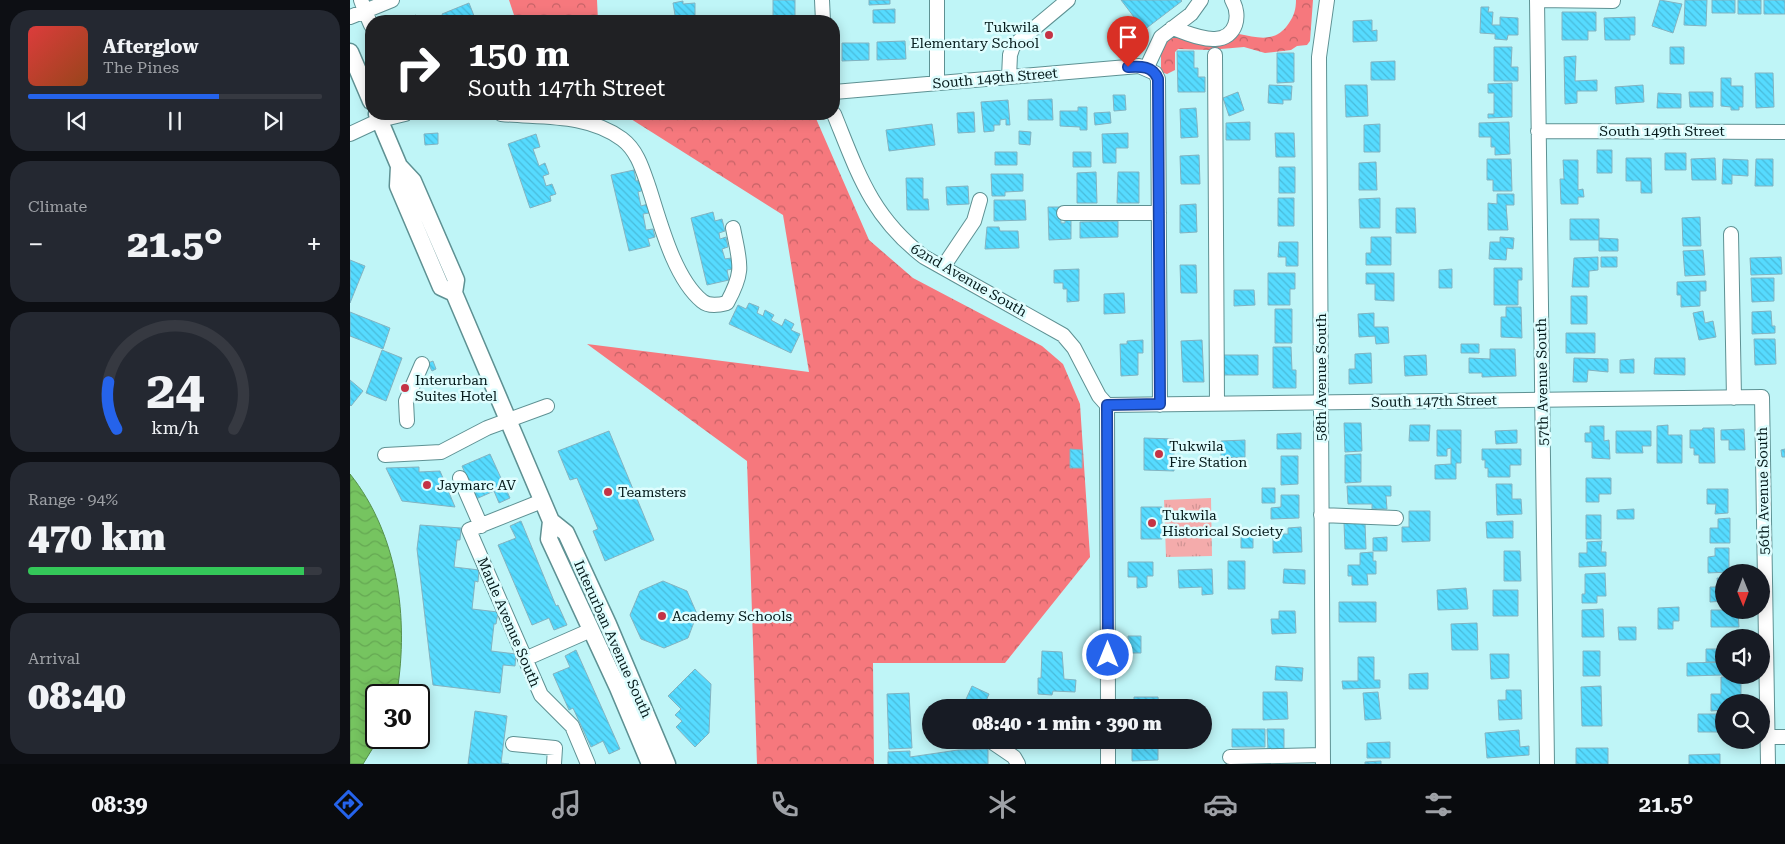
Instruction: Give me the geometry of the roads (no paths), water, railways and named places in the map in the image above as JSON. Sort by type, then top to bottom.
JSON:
[{"type":"main road","points":[[350,52],[365,83]]},
{"type":"main road","name":"Interurban Avenue South","points":[[379,120],[399,166],[398,186],[416,232],[441,287],[454,293],[551,521],[566,533],[608,624],[667,764]]},
{"type":"main road","name":"Interurban Avenue South","points":[[551,521],[549,540],[650,764]]},
{"type":"street","points":[[350,17],[363,5],[392,0]]},
{"type":"street","points":[[822,0],[823,15]]},
{"type":"street","points":[[937,0],[937,83]]},
{"type":"street","points":[[1009,77],[1010,55],[1014,46],[1068,0]]},
{"type":"street","points":[[1160,404],[1158,79],[1151,70],[1158,42],[1172,28],[1191,14],[1201,0]]},
{"type":"street","points":[[1172,28],[1215,39],[1223,37],[1229,33],[1237,21],[1236,7],[1232,0]]},
{"type":"street","name":"58th Avenue South","points":[[1230,757],[1323,760],[1319,56],[1328,0]]},
{"type":"street","points":[[1538,0],[1613,1]]},
{"type":"street","name":"57th Avenue South","points":[[1538,0],[1538,131],[1547,764]]},
{"type":"street","points":[[1215,55],[1218,404]]},
{"type":"street","name":"South 149th Street","points":[[840,91],[1139,66],[1151,70]]},
{"type":"street","points":[[350,134],[373,120]]},
{"type":"street","points":[[574,120],[592,124],[623,140],[640,160],[666,239],[685,280],[703,302],[716,306],[728,303],[736,286],[740,274],[733,228]]},
{"type":"street","name":"62nd Avenue South","points":[[836,120],[866,193],[878,212],[904,242],[942,267],[1063,335],[1074,348],[1099,396],[1107,405]]},
{"type":"street","name":"South 149th Street","points":[[1538,131],[1785,132]]},
{"type":"street","points":[[942,267],[974,221],[980,200]]},
{"type":"street","points":[[1064,213],[1159,213]]},
{"type":"street","points":[[1731,234],[1734,398]]},
{"type":"street","points":[[407,421],[406,402],[422,364]]},
{"type":"street","name":"South 147th Street","points":[[1107,405],[1321,404],[1542,398],[1762,397]]},
{"type":"street","name":"56th Avenue South","points":[[1762,397],[1766,694]]},
{"type":"street","points":[[1107,405],[1108,699]]},
{"type":"street","points":[[385,455],[441,452],[507,420],[547,406]]},
{"type":"street","points":[[460,478],[481,526],[542,501]]},
{"type":"street","points":[[1322,515],[1396,518]]},
{"type":"street","name":"Maule Avenue South","points":[[481,526],[470,530],[540,695],[572,726],[588,764]]},
{"type":"street","points":[[524,659],[591,630]]},
{"type":"street","points":[[1770,737],[1785,737]]},
{"type":"street","points":[[513,744],[555,748],[554,764]]},
{"type":"street","points":[[1002,749],[1014,757],[1018,764]]},
{"type":"street","points":[[1108,749],[1108,764]]},
{"type":"street","name":"56th Avenue South","points":[[1767,749],[1768,764]]},
{"type":"water","points":[[350,474],[366,498],[379,523],[389,550],[400,606],[401,635],[398,684],[365,684],[365,749],[372,749],[363,764],[350,764]]},
{"type":"place","name":"Tukwila Elementary School","points":[[1049,35]]},
{"type":"place","name":"Interurban Suites Hotel","points":[[405,388]]},
{"type":"place","name":"Tukwila Fire Station","points":[[1159,454]]},
{"type":"place","name":"Jaymarc AV","points":[[427,485]]},
{"type":"place","name":"Teamsters","points":[[608,492]]},
{"type":"place","name":"Tukwila Historical Society","points":[[1152,523]]},
{"type":"place","name":"Academy Schools","points":[[662,616]]}]
